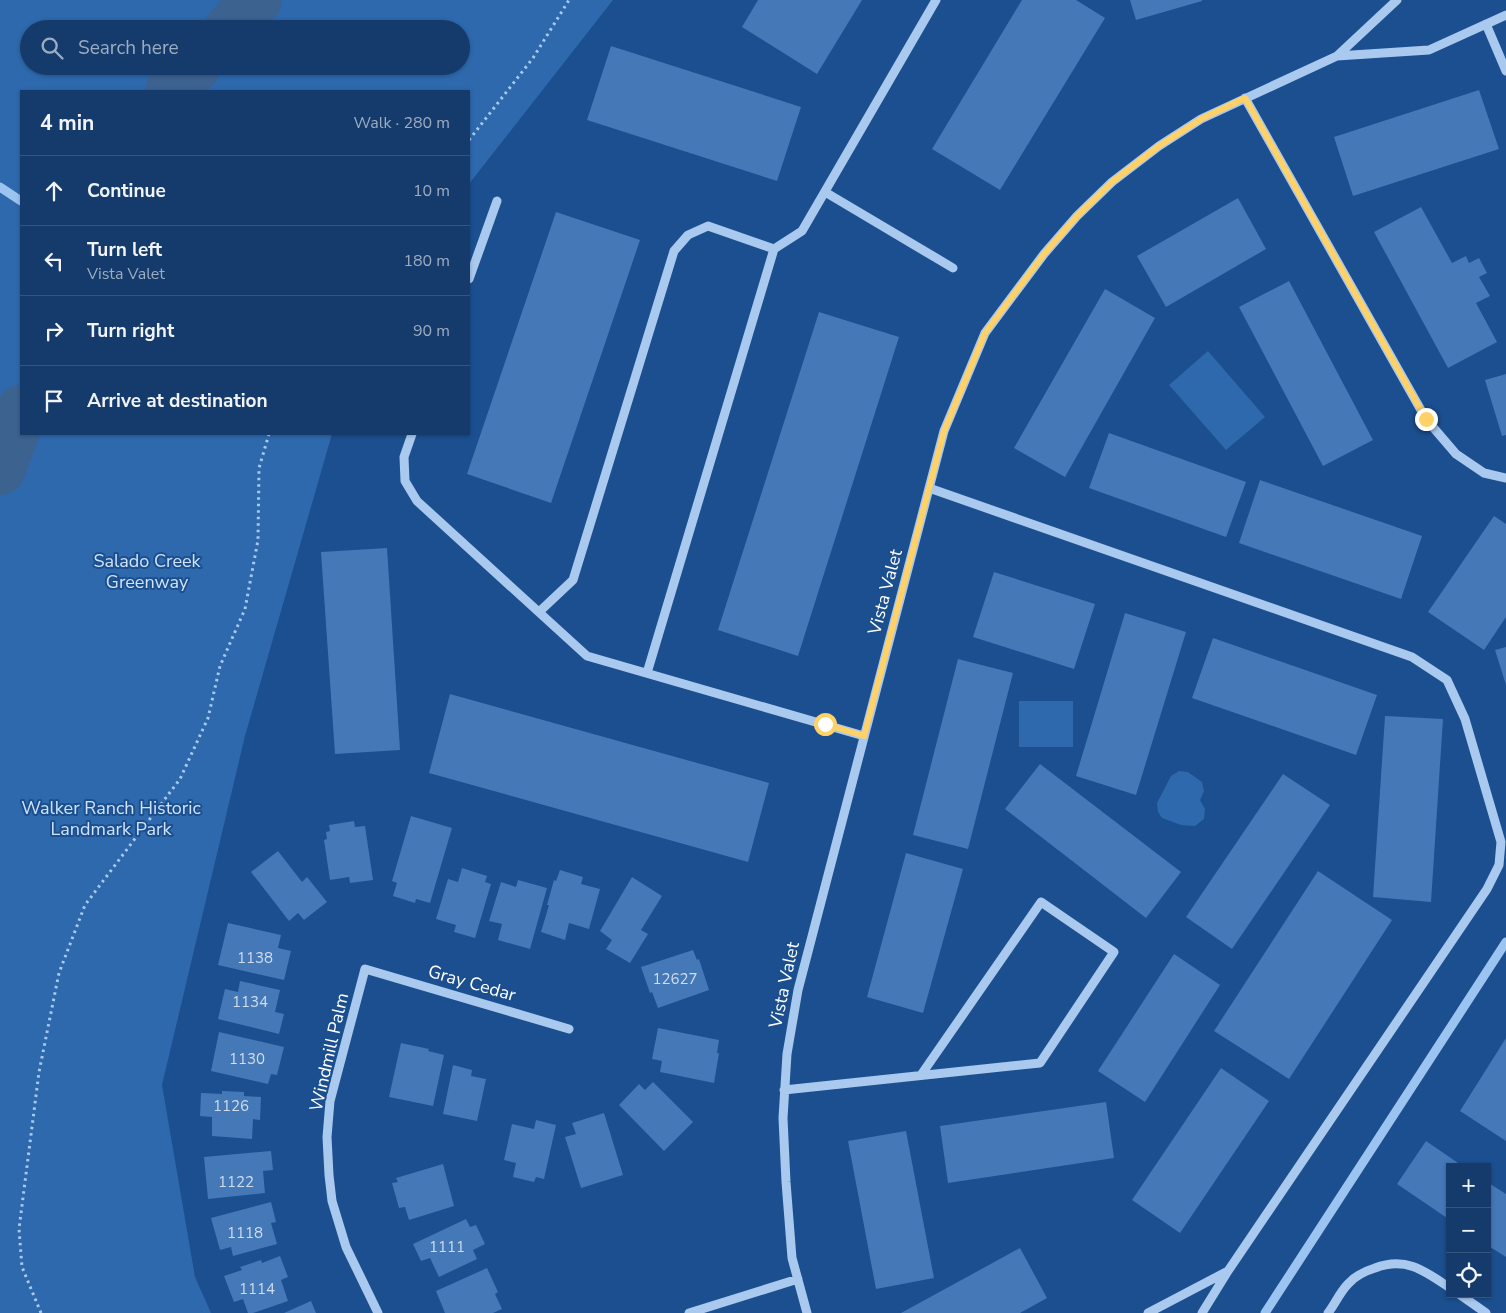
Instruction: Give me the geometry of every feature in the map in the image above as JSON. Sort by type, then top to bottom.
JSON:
[{"type":"street","points":[[647,674],[774,249],[802,231],[936,0]]},
{"type":"street","name":"Vista Valet","points":[[807,1313],[792,1258],[783,1118],[787,1054],[798,990],[944,431],[985,333],[1044,254],[1077,216],[1112,182],[1159,146],[1201,119],[1336,56],[1397,0]]},
{"type":"street","name":"Vista Valet","points":[[1336,56],[1429,50],[1506,16]]},
{"type":"street","points":[[1486,24],[1506,71]]},
{"type":"street","points":[[1245,98],[1426,419],[1456,454],[1484,473],[1506,478]]},
{"type":"street","points":[[825,192],[953,268]]},
{"type":"street","points":[[470,276],[497,201]]},
{"type":"street","points":[[539,612],[573,580],[674,251],[688,235],[708,226],[774,249]]},
{"type":"street","points":[[412,435],[404,457],[405,481],[417,501],[587,656],[864,736]]},
{"type":"street","points":[[929,488],[1412,657],[1447,680],[1465,719],[1501,842],[1499,865],[1488,889],[1228,1271],[1202,1313]]},
{"type":"street","points":[[784,1090],[1040,1063],[1114,952],[1041,902],[922,1075]]},
{"type":"street","name":"Gray Cedar","points":[[366,969],[569,1029]]},
{"type":"street","name":"Windmill Palm","points":[[366,969],[330,1101],[328,1165],[332,1201],[346,1247],[378,1313]]},
{"type":"street","points":[[1328,1313],[1348,1283],[1365,1271],[1387,1263],[1409,1264],[1446,1285]]},
{"type":"street","points":[[1148,1313],[1228,1271]]},
{"type":"street","points":[[689,1313],[798,1279]]},
{"type":"street","points":[[1465,1298],[1486,1313]]},
{"type":"path","points":[[470,139],[533,58],[569,0]]},
{"type":"path","points":[[41,1313],[22,1267],[19,1229],[39,1072],[59,973],[85,905],[180,779],[208,718],[220,666],[245,609],[258,540],[259,468],[269,435]]},
{"type":"green space","points":[[0,0],[613,0],[470,183],[470,90],[20,90],[20,435],[332,435],[245,736],[162,1085],[195,1277],[211,1313],[0,1313]]},
{"type":"green space","points":[[1208,351],[1265,417],[1226,450],[1169,385]]},
{"type":"green space","points":[[1019,701],[1073,701],[1073,747],[1019,747]]},
{"type":"green space","points":[[1179,771],[1188,772],[1202,782],[1204,791],[1200,800],[1205,809],[1204,819],[1195,826],[1181,825],[1162,818],[1158,812],[1157,803],[1171,776]]},
{"type":"building","points":[[758,0],[862,0],[817,74],[742,27]]},
{"type":"building","points":[[1022,0],[1076,0],[1105,18],[1000,190],[932,149]]},
{"type":"building","points":[[1130,0],[1202,0],[1202,1],[1136,20]]},
{"type":"building","points":[[611,46],[801,107],[777,181],[587,120]]},
{"type":"building","points":[[1479,90],[1499,149],[1353,196],[1334,137]]},
{"type":"building","points":[[1238,198],[1266,249],[1166,307],[1137,256]]},
{"type":"building","points":[[1421,207],[1452,263],[1466,256],[1469,263],[1479,258],[1487,273],[1479,277],[1490,296],[1476,303],[1497,342],[1448,368],[1374,232]]},
{"type":"building","points":[[556,212],[640,240],[551,503],[467,474]]},
{"type":"building","points":[[1289,281],[1373,440],[1323,466],[1239,307]]},
{"type":"building","points":[[1105,289],[1155,318],[1065,477],[1014,448]]},
{"type":"building","points":[[819,312],[899,337],[798,656],[718,630]]},
{"type":"building","points":[[1506,374],[1506,435],[1502,436],[1485,380]]},
{"type":"building","points":[[1109,433],[1246,482],[1226,537],[1089,488]]},
{"type":"building","points":[[1260,480],[1422,536],[1401,599],[1239,543]]},
{"type":"building","points":[[1494,516],[1506,524],[1506,617],[1484,650],[1428,612]]},
{"type":"building","points":[[387,548],[400,750],[335,754],[321,552]]},
{"type":"building","points":[[994,572],[1095,604],[1074,669],[973,637]]},
{"type":"building","points":[[1125,613],[1186,632],[1136,795],[1076,776]]},
{"type":"building","points":[[1213,638],[1377,695],[1356,755],[1192,698]]},
{"type":"building","points":[[1506,647],[1506,685],[1495,650]]},
{"type":"building","points":[[958,659],[1013,673],[968,849],[913,835]]},
{"type":"building","points":[[450,694],[769,783],[748,862],[429,773]]},
{"type":"building","points":[[1385,716],[1443,719],[1431,902],[1373,897]]},
{"type":"building","points":[[1040,764],[1181,872],[1146,918],[1005,809]]},
{"type":"building","points":[[1283,774],[1330,805],[1232,949],[1186,917]]},
{"type":"building","points":[[411,816],[452,828],[430,903],[416,899],[415,903],[393,896],[397,883],[392,881]]},
{"type":"building","points":[[354,821],[355,827],[365,826],[373,880],[350,883],[349,877],[330,880],[324,840],[327,839],[326,832],[330,831],[329,825]]},
{"type":"building","points":[[278,851],[302,882],[307,877],[327,902],[304,920],[298,913],[289,921],[251,872]]},
{"type":"building","points":[[906,853],[963,869],[923,1013],[867,997]]},
{"type":"building","points":[[462,868],[487,876],[485,882],[491,884],[475,938],[454,932],[456,925],[436,919],[448,879],[458,882]]},
{"type":"building","points":[[560,870],[583,877],[581,884],[600,889],[589,929],[569,923],[565,940],[541,932],[554,880],[556,881]]},
{"type":"building","points":[[1318,871],[1392,920],[1289,1079],[1214,1031]]},
{"type":"building","points":[[632,877],[662,896],[641,930],[648,934],[630,963],[606,949],[612,940],[600,931]]},
{"type":"building","points":[[518,880],[547,888],[530,949],[498,940],[502,924],[489,921],[501,882],[516,887]]},
{"type":"building","points":[[228,923],[281,935],[278,948],[291,951],[284,980],[218,965]]},
{"type":"building","points":[[693,950],[697,960],[699,959],[709,990],[658,1008],[652,992],[650,993],[641,967]]},
{"type":"building","points":[[1174,954],[1220,985],[1145,1102],[1098,1071]]},
{"type":"building","points":[[240,981],[280,990],[275,1012],[284,1014],[279,1034],[218,1019],[225,989],[238,992]]},
{"type":"building","points":[[658,1028],[719,1040],[717,1053],[719,1053],[714,1083],[660,1072],[662,1061],[652,1059]]},
{"type":"building","points":[[219,1032],[284,1047],[277,1075],[271,1074],[268,1084],[211,1071]]},
{"type":"building","points":[[1506,1038],[1506,1141],[1460,1111]]},
{"type":"building","points":[[401,1043],[429,1049],[428,1051],[444,1055],[433,1106],[389,1097]]},
{"type":"building","points":[[453,1065],[472,1070],[471,1076],[486,1079],[477,1121],[443,1114]]},
{"type":"building","points":[[1221,1068],[1269,1101],[1180,1233],[1132,1200]]},
{"type":"building","points":[[653,1082],[693,1122],[664,1151],[619,1105],[639,1084],[645,1090]]},
{"type":"building","points":[[222,1091],[244,1092],[244,1096],[261,1097],[260,1120],[253,1119],[252,1139],[212,1136],[212,1117],[200,1116],[201,1093],[222,1094]]},
{"type":"building","points":[[1106,1102],[1114,1158],[948,1183],[940,1126]]},
{"type":"building","points":[[604,1113],[623,1175],[581,1188],[565,1137],[576,1134],[572,1123]]},
{"type":"building","points":[[536,1120],[556,1125],[544,1179],[536,1177],[534,1182],[513,1177],[516,1163],[504,1160],[512,1124],[534,1129]]},
{"type":"building","points":[[906,1131],[934,1278],[876,1289],[848,1141]]},
{"type":"building","points":[[1426,1141],[1458,1163],[1446,1163],[1446,1217],[1397,1184]]},
{"type":"building","points":[[271,1151],[273,1170],[263,1171],[265,1193],[208,1199],[204,1157]]},
{"type":"building","points":[[443,1164],[454,1206],[409,1220],[405,1207],[399,1208],[392,1183],[398,1182],[396,1178]]},
{"type":"building","points":[[1491,1185],[1506,1194],[1506,1257],[1491,1248]]},
{"type":"building","points":[[271,1202],[276,1222],[271,1223],[277,1244],[233,1256],[231,1247],[220,1250],[211,1218]]},
{"type":"building","points":[[466,1219],[470,1227],[476,1225],[485,1244],[473,1250],[477,1259],[439,1277],[430,1258],[421,1261],[413,1244]]},
{"type":"building","points":[[1020,1248],[1047,1298],[1020,1313],[901,1313]]},
{"type":"building","points":[[280,1256],[288,1277],[281,1280],[288,1301],[248,1313],[243,1299],[234,1302],[224,1276],[242,1270],[240,1267],[261,1260],[262,1263]]},
{"type":"building","points":[[487,1268],[498,1292],[495,1294],[502,1309],[493,1313],[445,1313],[436,1291]]},
{"type":"building","points":[[311,1301],[316,1313],[284,1313]]},
{"type":"waterway","points":[[238,20],[256,0]]},
{"type":"waterway","points":[[172,90],[186,75]]},
{"type":"waterway","points":[[0,187],[20,200]]},
{"type":"waterway","points":[[0,469],[20,414]]},
{"type":"waterway","points":[[1265,1313],[1506,942]]},
{"type":"route","points":[[825,724],[864,736],[944,431],[985,333],[1044,254],[1077,216],[1112,182],[1159,146],[1201,119],[1245,98],[1426,419]]},
{"type":"park label","name":"Salado Creek Greenway","points":[[147,571]]},
{"type":"park label","name":"Walker Ranch Historic Landmark Park","points":[[111,818]]}]
